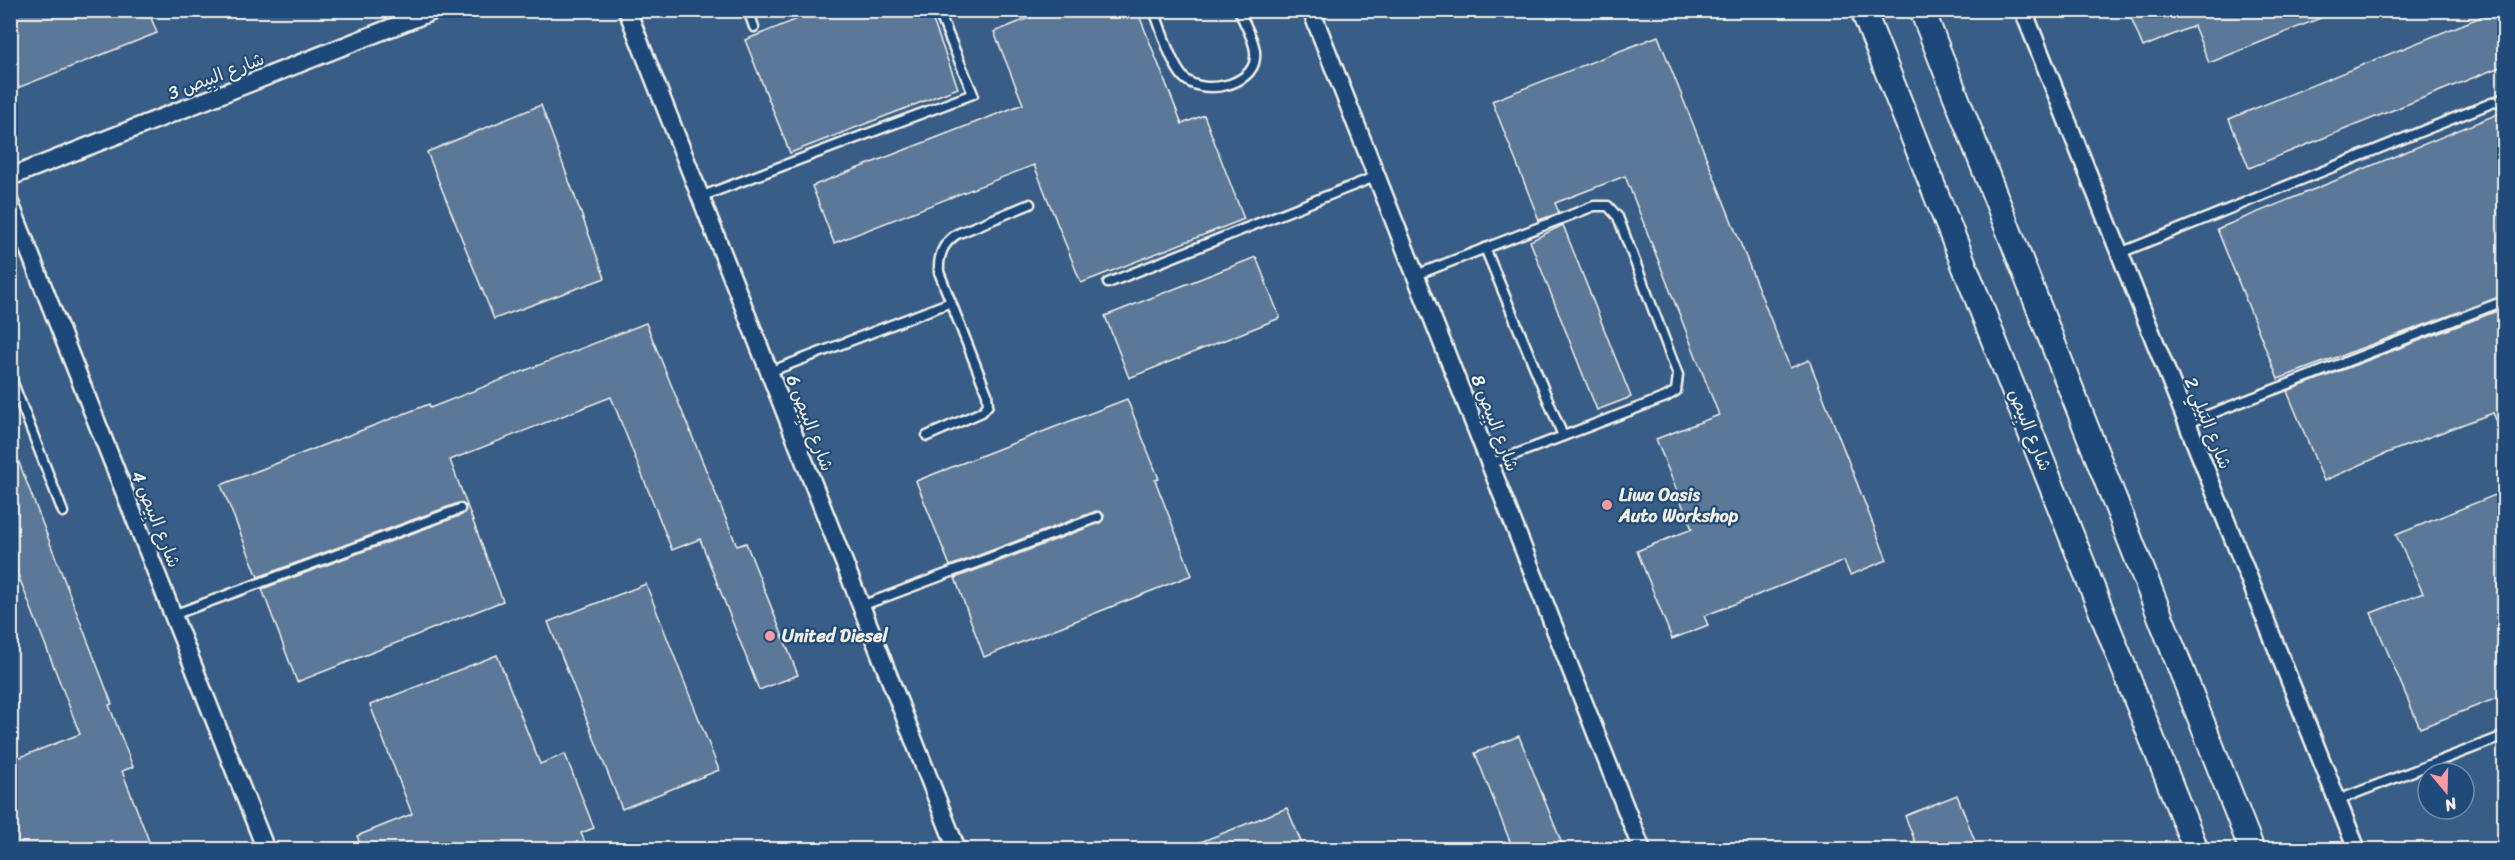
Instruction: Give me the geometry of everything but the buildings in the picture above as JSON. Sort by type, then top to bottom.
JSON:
[{"type":"street","name":"شارع البِيص 3","points":[[10,177],[436,10]]},
{"type":"street","name":"شارع البِيص 6","points":[[627,10],[957,849]]},
{"type":"street","name":"شارع البِيص 8","points":[[1311,10],[1642,849]]},
{"type":"street","name":"شارع البِيص","points":[[1863,10],[2196,849]]},
{"type":"street","points":[[1922,10],[2252,849]]},
{"type":"street","name":"شارع البَيلِي 2","points":[[2023,10],[2357,849]]},
{"type":"street","name":"شارع البِيص 4","points":[[10,203],[266,849]]},
{"type":"lane","points":[[748,10],[754,27]]},
{"type":"lane","points":[[700,197],[973,94],[938,10]]},
{"type":"lane","points":[[1154,10],[1181,75],[1193,85],[1207,88],[1243,78],[1254,65],[1255,53],[1239,10]]},
{"type":"lane","points":[[2120,253],[2505,98]]},
{"type":"lane","points":[[1108,283],[1377,176]]},
{"type":"lane","points":[[927,436],[982,412],[988,405],[987,394],[939,272],[938,263],[949,239],[1030,204]]},
{"type":"lane","points":[[1416,275],[1594,206],[1608,206],[1617,217],[1678,375],[1678,386],[1672,395],[1490,464]]},
{"type":"lane","points":[[1485,248],[1563,436]]},
{"type":"lane","points":[[2187,423],[2505,301]]},
{"type":"lane","points":[[769,372],[951,302]]},
{"type":"lane","points":[[10,375],[63,512]]},
{"type":"lane","points":[[173,615],[460,509]]},
{"type":"lane","points":[[861,606],[1098,517]]},
{"type":"lane","points":[[2338,800],[2505,736]]},
{"type":"shaded area","points":[[10,11],[2504,11],[2504,849],[11,849]]},
{"type":"place","name":"Liwa Oasis Auto Workshop","points":[[1607,505]]},
{"type":"place","name":"United Diesel","points":[[770,636]]}]
